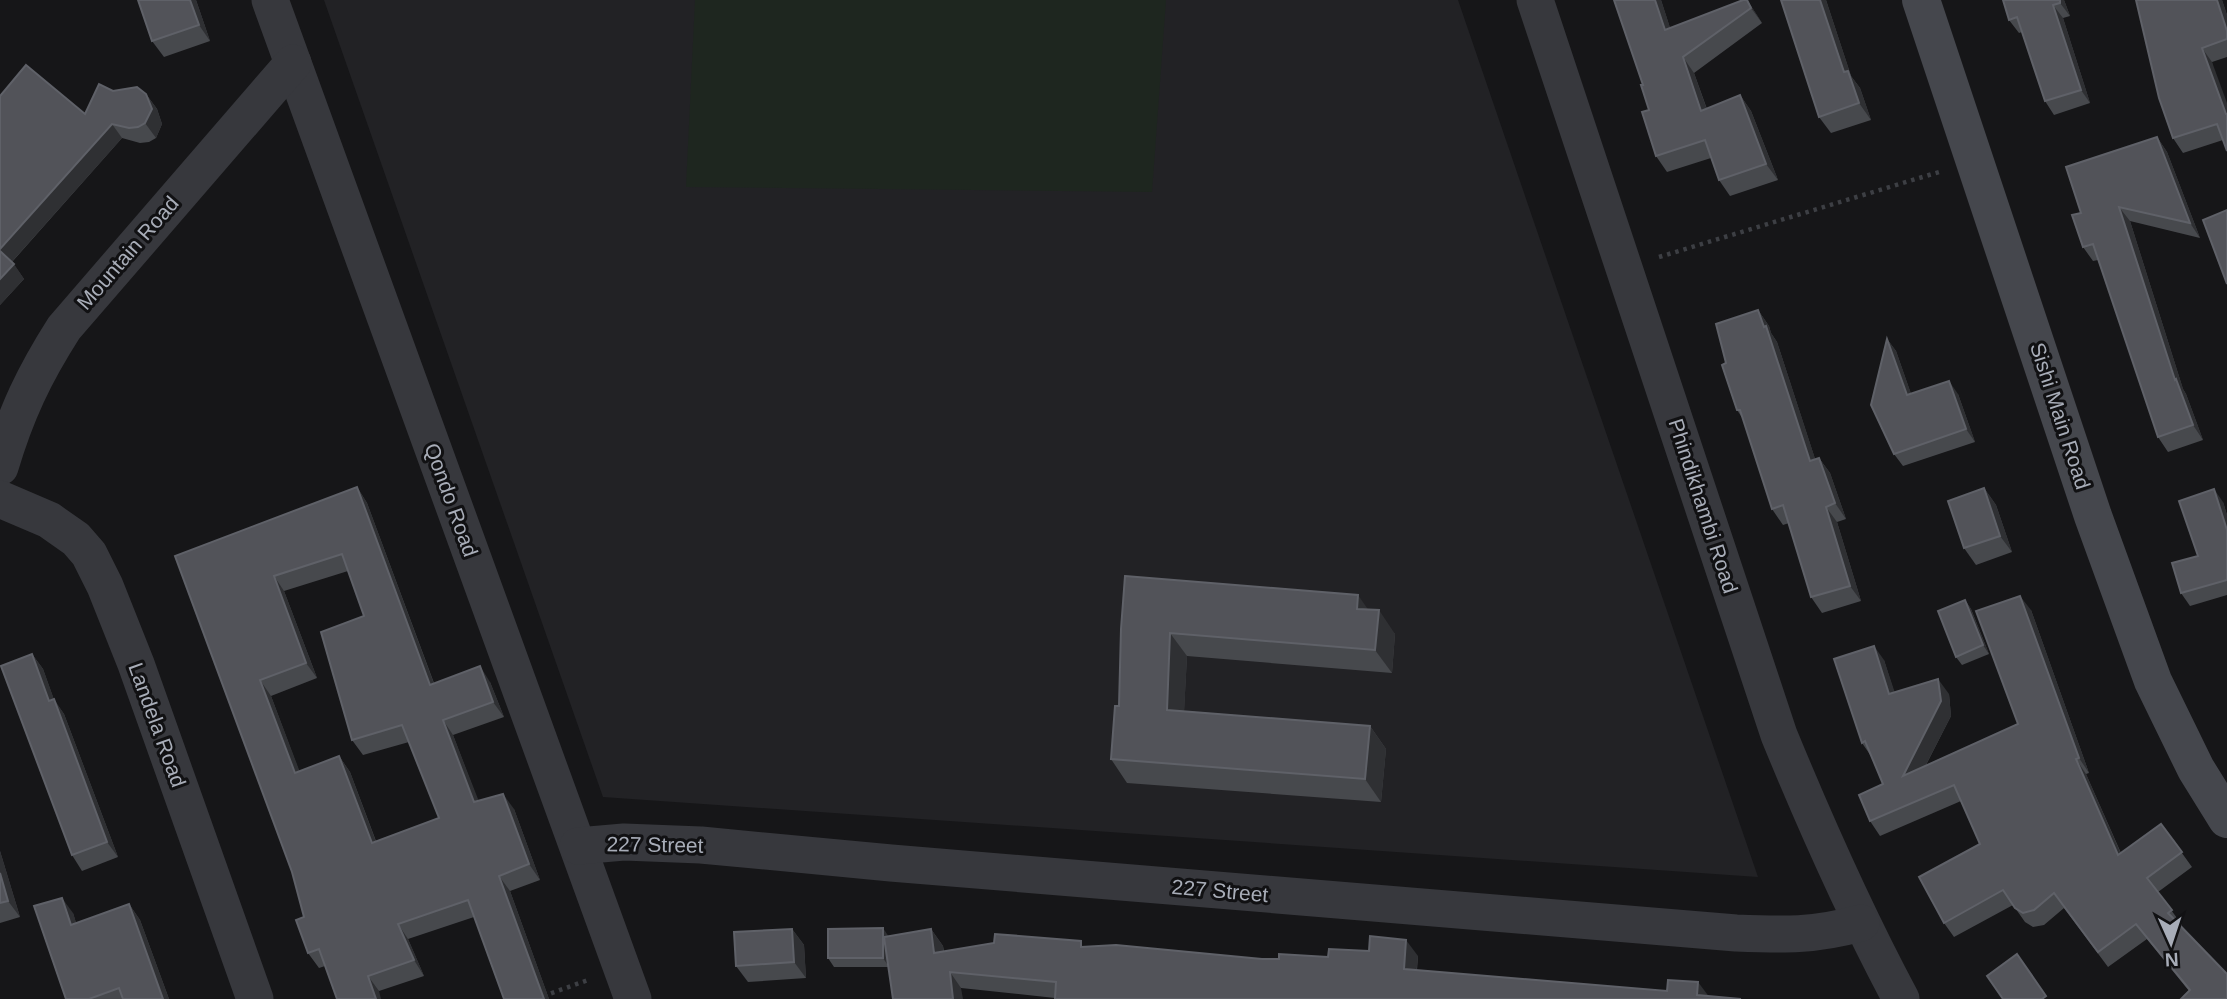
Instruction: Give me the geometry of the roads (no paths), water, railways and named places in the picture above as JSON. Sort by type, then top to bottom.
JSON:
[{"type":"street","name":"Qondo Road","points":[[270,0],[633,999]]},
{"type":"street","name":"Phindikhambi Road","points":[[1535,0],[1779,735],[1821,837],[1900,999]]},
{"type":"street","name":"Sishi Main Road","points":[[1921,0],[2093,516],[2152,681],[2196,769],[2227,819]]},
{"type":"street","name":"Mountain Road","points":[[0,467],[12,425],[36,371],[64,328],[293,63]]},
{"type":"street","name":"Landela Road","points":[[0,499],[49,520],[76,539],[89,554],[106,586],[255,999]]},
{"type":"street","name":"227 Street","points":[[578,846],[624,842],[701,845],[946,868],[1748,934],[1794,936],[1832,931],[1861,923]]}]
